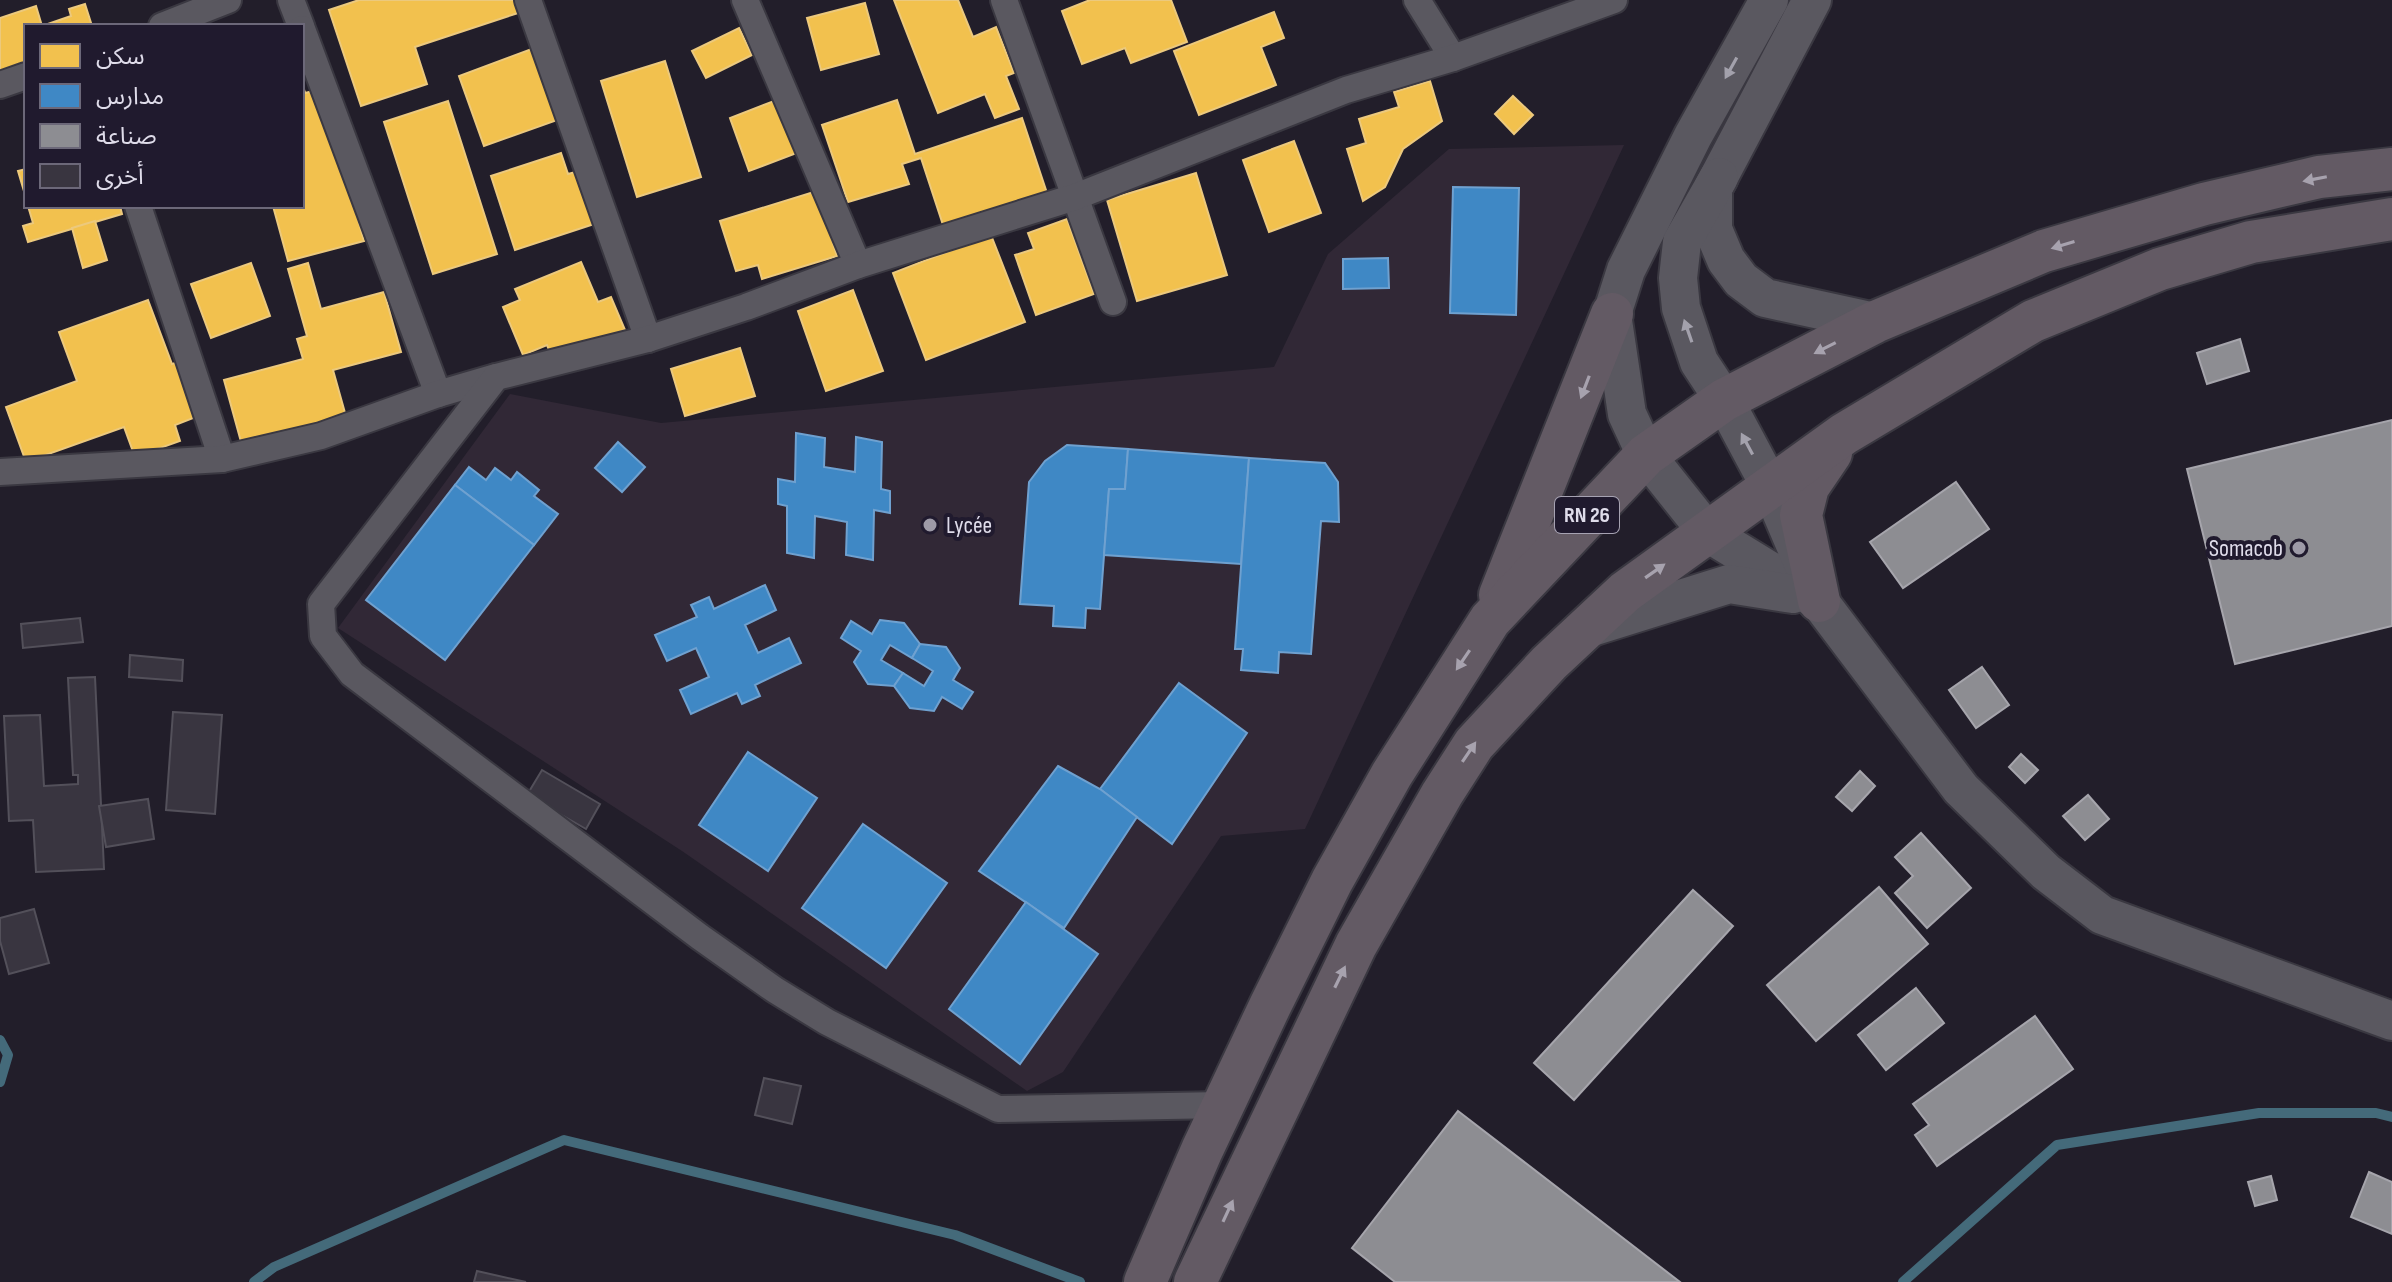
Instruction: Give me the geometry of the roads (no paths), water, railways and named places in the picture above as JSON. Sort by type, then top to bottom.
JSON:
[{"type":"main road","points":[[1490,620],[1633,257],[1693,136],[1769,0]]},
{"type":"main road","points":[[1812,0],[1713,188],[1713,229],[1726,260],[1741,280],[1765,298],[1875,322]]},
{"type":"main road","name":"RN 26","points":[[1145,1282],[1223,1105],[1332,881],[1392,774],[1490,620],[1646,455],[1724,400],[1875,322],[2044,251],[2204,204],[2319,177],[2392,169]]},
{"type":"main road","points":[[1719,177],[1682,242],[1678,278],[1681,308],[1699,362],[1724,400],[1771,488],[1819,601],[1961,789],[2046,872],[2102,915],[2392,1021]]},
{"type":"main road","points":[[1195,1282],[1356,945],[1433,808],[1474,744],[1549,663],[1625,592],[1844,434],[2033,321],[2160,269],[2251,242],[2392,219]]},
{"type":"main road","points":[[1612,314],[1627,414],[1646,455],[1708,533],[1819,601]]},
{"type":"main road","points":[[1819,601],[1801,515],[1808,487],[1844,434]]},
{"type":"main road","points":[[1585,629],[1729,584],[1776,590],[1819,601]]},
{"type":"street","points":[[167,24],[228,0]]},
{"type":"street","points":[[291,0],[300,24]]},
{"type":"street","points":[[528,0],[648,339]]},
{"type":"street","points":[[745,0],[858,265]]},
{"type":"street","points":[[1004,0],[1113,302]]},
{"type":"street","points":[[1417,0],[1453,58]]},
{"type":"street","points":[[0,472],[222,459],[321,436],[438,394],[648,339],[858,265],[1075,197],[1346,90],[1453,58],[1614,0]]},
{"type":"street","points":[[304,36],[438,394]]},
{"type":"street","points":[[0,85],[24,77]]},
{"type":"street","points":[[139,208],[222,459]]},
{"type":"street","points":[[496,377],[321,604],[323,636],[352,674],[700,937],[775,990],[827,1022],[998,1109],[1223,1105]]},
{"type":"waterway","points":[[0,1040],[8,1055],[0,1082]]},
{"type":"waterway","points":[[1903,1282],[2057,1145],[2259,1113],[2376,1113],[2392,1117]]},
{"type":"waterway","points":[[254,1282],[274,1267],[564,1140],[955,1235],[1080,1282]]},
{"type":"place","name":"Lycée","points":[[930,525]]},
{"type":"place","name":"Somacob","points":[[2299,548]]}]
